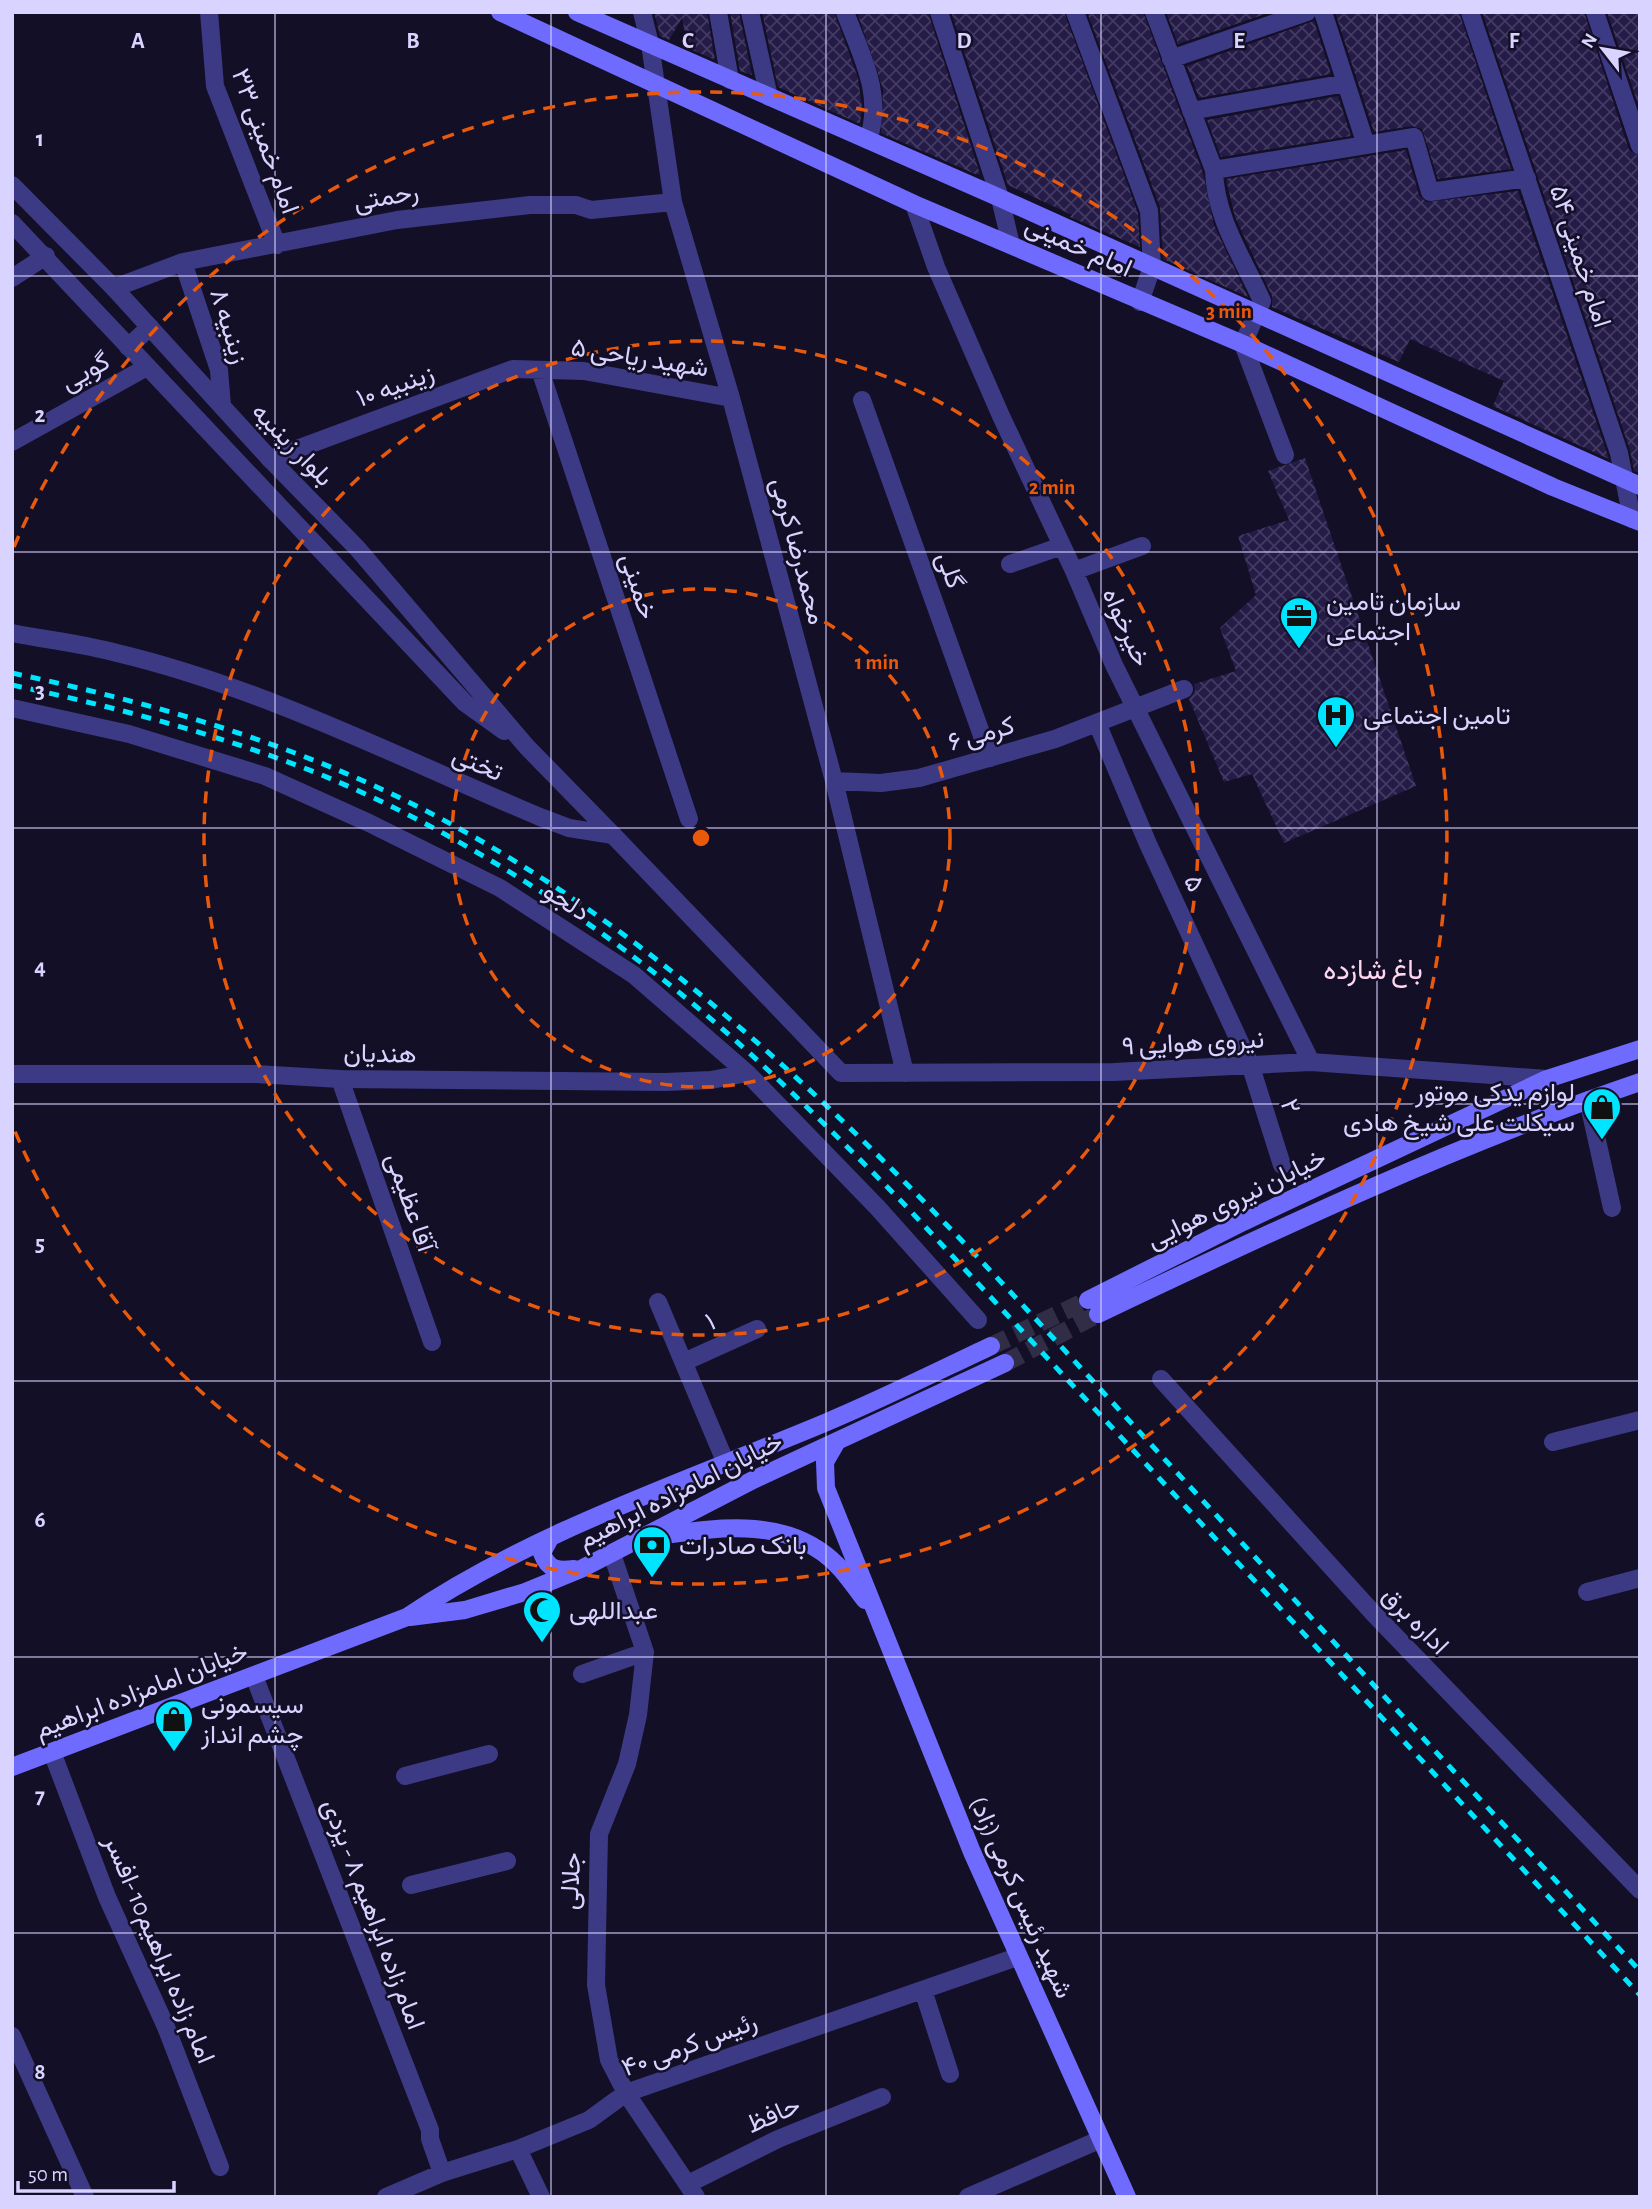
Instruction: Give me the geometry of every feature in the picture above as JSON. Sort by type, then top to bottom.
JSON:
[{"type":"main road","name":"امام خمینی","points":[[500,12],[914,204],[1243,344],[1553,487],[1636,521]]},
{"type":"main road","name":"امام خمینی","points":[[577,12],[1000,198],[1632,483]]},
{"type":"main road","name":"خیابان نیروی هوایی","points":[[1640,1049],[1548,1079],[1253,1217],[1093,1307],[1588,1100],[1640,1082]]},
{"type":"main road","name":"خیابان امامزاده ابراهیم","points":[[12,1767],[407,1617],[448,1589],[549,1540],[725,1461],[827,1422],[991,1346]]},
{"type":"main road","name":"خیابان امامزاده ابراهیم","points":[[407,1617],[465,1610],[524,1592],[581,1569],[637,1539],[1005,1363]]},
{"type":"main road","name":"شهید رئیس کرمی (زاد)","points":[[836,1443],[825,1462],[826,1488],[1017,1957],[1092,2115],[1099,2140],[1127,2197]]},
{"type":"main road","points":[[637,1539],[742,1526],[803,1540],[836,1564],[876,1614]]},
{"type":"main road","points":[[549,1540],[542,1553],[550,1567],[560,1571],[581,1569]]},
{"type":"street","name":"امام خمینی ۳۳","points":[[209,12],[215,86],[276,245]]},
{"type":"street","name":"محمدرضا کرمی","points":[[642,12],[650,44],[673,202],[731,398],[834,781],[905,1073]]},
{"type":"street","points":[[718,12],[730,80]]},
{"type":"street","points":[[750,12],[769,97]]},
{"type":"street","points":[[845,12],[875,93],[873,125],[868,140]]},
{"type":"street","points":[[939,12],[1000,198],[1012,245]]},
{"type":"street","points":[[1075,12],[1149,211],[1152,267],[1140,302]]},
{"type":"street","points":[[1154,12],[1214,170],[1214,185],[1232,245],[1241,252],[1262,301],[1243,344],[1284,455]]},
{"type":"street","points":[[1171,59],[1307,12]]},
{"type":"street","points":[[1323,12],[1366,145]]},
{"type":"street","name":"امام خمینی ۵۴","points":[[1471,12],[1619,453],[1632,483],[1636,521]]},
{"type":"street","points":[[1595,12],[1633,102],[1640,146]]},
{"type":"street","points":[[1191,111],[1346,83]]},
{"type":"street","points":[[1214,170],[1414,137],[1430,192],[1527,178]]},
{"type":"street","name":"بلوار زینبیه","points":[[12,186],[114,288],[270,459],[357,548],[527,747],[613,835]]},
{"type":"street","name":"رحمتی","points":[[114,288],[183,262],[397,220],[530,205],[576,205],[591,210],[673,202]]},
{"type":"street","name":"خیرخواه","points":[[914,204],[947,292],[1114,665],[1232,908],[1266,966],[1311,1062]]},
{"type":"street","name":"بلوار زینبیه","points":[[12,223],[465,703],[527,747]]},
{"type":"street","points":[[12,278],[46,256]]},
{"type":"street","name":"زینبیه ۸","points":[[183,262],[219,370],[222,406]]},
{"type":"street","points":[[128,347],[150,327]]},
{"type":"street","name":"گویی","points":[[12,442],[147,367]]},
{"type":"street","name":"زینبیه ۱۰","points":[[270,459],[513,369],[540,370]]},
{"type":"street","name":"۵ شهید ریاحی","points":[[540,370],[584,371],[731,398]]},
{"type":"street","name":"خمینی","points":[[540,370],[689,819]]},
{"type":"street","name":"گلی","points":[[862,400],[990,758]]},
{"type":"street","points":[[1010,564],[1062,546]]},
{"type":"street","points":[[1074,571],[1142,546]]},
{"type":"street","name":"تختی","points":[[12,633],[118,653],[221,685],[323,723],[540,817],[569,828],[613,835]]},
{"type":"street","name":"کرمی ۶","points":[[834,781],[881,783],[919,778],[1097,723],[1184,690]]},
{"type":"street","name":"دلجو","points":[[12,708],[129,734],[265,776],[369,823],[500,888],[634,975],[747,1073],[877,1207],[978,1320]]},
{"type":"street","name":"۵","points":[[1097,723],[1148,844],[1250,1063]]},
{"type":"street","name":"نیروی هوایی ۹","points":[[613,835],[841,1073],[1114,1072],[1311,1062],[1548,1079]]},
{"type":"street","name":"۲","points":[[1250,1063],[1282,1165]]},
{"type":"street","name":"هندیان","points":[[12,1074],[256,1074],[340,1079],[665,1082],[711,1080],[747,1073]]},
{"type":"street","name":"آقا عظیمی","points":[[340,1079],[432,1342]]},
{"type":"street","points":[[1588,1100],[1612,1208]]},
{"type":"street","points":[[659,1302],[725,1461]]},
{"type":"street","name":"۱","points":[[684,1362],[757,1329]]},
{"type":"street","name":"اداره برق","points":[[1161,1379],[1374,1614],[1640,1890]]},
{"type":"street","points":[[1553,1443],[1640,1420]]},
{"type":"street","name":"جلالی","points":[[612,1554],[645,1652],[627,1764],[599,1834],[596,1871],[596,1985],[609,2060],[626,2092],[692,2190]]},
{"type":"street","points":[[1587,1592],[1640,1578]]},
{"type":"street","points":[[582,1674],[645,1652]]},
{"type":"street","name":"امام زاده ابراهیم ۸ - یزدی","points":[[254,1676],[430,2130],[430,2139],[442,2173]]},
{"type":"street","name":"امام زاده ابراهیم10 -افسر","points":[[52,1752],[107,1897],[166,2027],[220,2167]]},
{"type":"street","points":[[405,1776],[489,1754]]},
{"type":"street","points":[[411,1885],[507,1861]]},
{"type":"street","name":"رئیس کرمی ۴۰","points":[[391,2196],[442,2173],[518,2149],[589,2120],[626,2092],[1017,1957]]},
{"type":"street","points":[[923,1990],[950,2074]]},
{"type":"street","points":[[12,2036],[85,2197]]},
{"type":"street","name":"حافظ","points":[[692,2190],[778,2139],[883,2097]]},
{"type":"street","points":[[968,2197],[1099,2140]]},
{"type":"street","points":[[518,2149],[541,2197]]},
{"type":"building","points":[[654,12],[707,12],[715,60],[688,48],[682,18],[669,40],[660,36]]},
{"type":"building","points":[[730,12],[739,12],[752,75],[740,71]]},
{"type":"building","points":[[762,12],[834,12],[858,78],[862,107],[860,124],[778,87]]},
{"type":"building","points":[[857,12],[928,12],[980,174],[881,133],[883,89]]},
{"type":"building","points":[[951,12],[1064,12],[1138,213],[1140,247],[1070,217],[1072,215],[1008,185]]},
{"type":"building","points":[[1087,12],[1143,12],[1203,173],[1214,225],[1248,297],[1163,259],[1160,207]]},
{"type":"building","points":[[1166,12],[1271,12],[1178,44]]},
{"type":"building","points":[[1335,12],[1459,12],[1511,169],[1438,179],[1422,129],[1412,126],[1374,132]]},
{"type":"building","points":[[1482,12],[1584,12],[1629,150],[1640,157],[1640,473],[1634,471],[1630,450]]},
{"type":"building","points":[[1607,12],[1640,12],[1640,110]]},
{"type":"building","points":[[1314,21],[1331,74],[1199,98],[1187,66]]},
{"type":"building","points":[[1338,96],[1351,136],[1221,157],[1207,120]]},
{"type":"building","points":[[1406,150],[1419,195],[1426,202],[1518,191],[1609,459],[1493,406],[1504,381],[1410,339],[1399,362],[1272,307],[1272,296],[1235,217],[1226,179]]},
{"type":"building","name":"سازمان تامین اجتماعی","points":[[1305,458],[1416,786],[1284,843],[1252,774],[1224,782],[1189,699],[1195,691],[1194,684],[1236,671],[1220,628],[1256,595],[1238,536],[1289,520],[1268,471]]},
{"type":"tunnel","points":[[991,1346],[1088,1300]]},
{"type":"tunnel","points":[[1005,1363],[1098,1314]]},
{"type":"railway","points":[[12,673],[175,713],[229,730],[334,768],[386,791],[436,816],[538,876],[635,943],[728,1017],[816,1096],[902,1179],[985,1265],[1640,1971]]},
{"type":"railway","points":[[12,685],[112,708],[212,736],[277,758],[376,799],[520,878],[610,939],[686,998],[782,1083],[904,1204],[1640,1995]]},
{"type":"place","name":"سازمان تامین اجتماعی","points":[[1299,650]]},
{"type":"place","name":"تامین اجتماعی","points":[[1336,749]]},
{"type":"place","name":"لوازم یدکی موتور سیکلت علی شیخ هادی","points":[[1602,1141]]},
{"type":"place","name":"بانک صادرات","points":[[652,1579]]},
{"type":"place","name":"عبداللهی","points":[[542,1644]]},
{"type":"place","name":"سیسمونی چشم انداز","points":[[174,1753]]},
{"type":"district","name":"باغ شازده","points":[[1373,969]]}]
